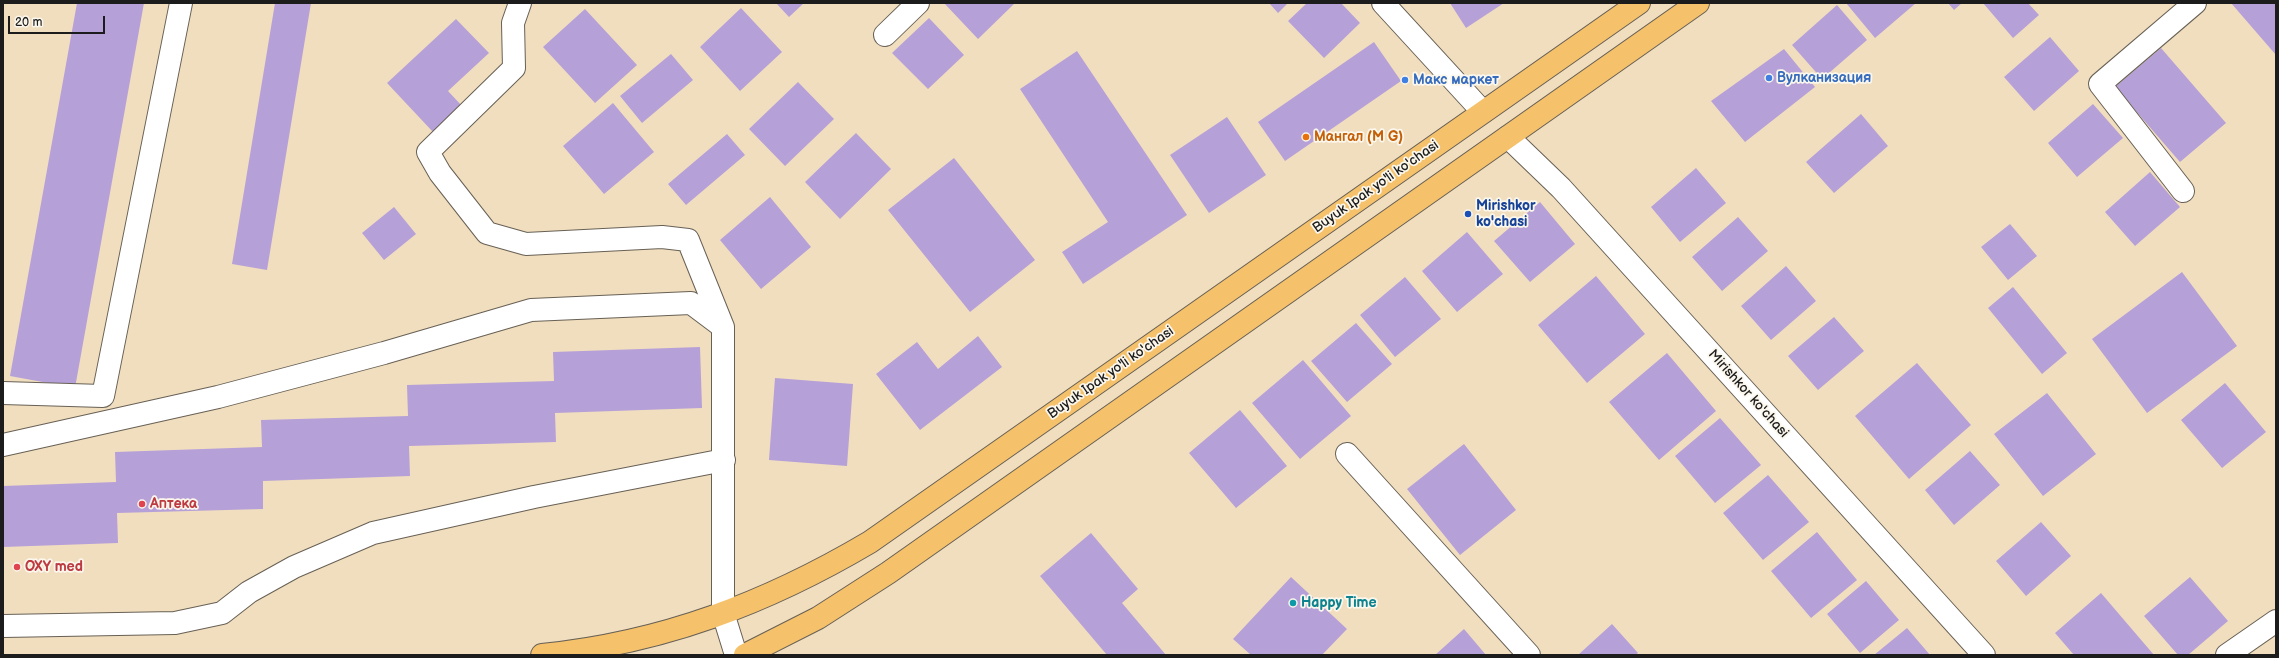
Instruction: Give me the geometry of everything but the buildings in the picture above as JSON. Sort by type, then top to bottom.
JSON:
[{"type":"main road","name":"Buyuk Ipak yo'li ko'chasi","points":[[542,655],[577,651],[627,642],[723,613],[762,599],[798,583],[870,542],[1639,3]]},
{"type":"main road","points":[[745,655],[818,618],[888,574],[1698,3]]},
{"type":"main road","points":[[1483,112],[1508,137]]},
{"type":"street","points":[[3,392],[102,396],[181,3]]},
{"type":"street","points":[[520,3],[513,24],[514,68],[428,152],[440,173],[487,233],[526,244],[662,237],[688,240],[723,327],[723,613],[736,655]]},
{"type":"street","points":[[885,35],[918,3]]},
{"type":"street","points":[[1383,3],[1483,112]]},
{"type":"street","points":[[2183,191],[2100,84],[2195,3]]},
{"type":"street","name":"Mirishkor ko'chasi","points":[[1508,137],[1561,188],[1984,655]]},
{"type":"street","points":[[3,445],[218,397],[384,353],[531,310],[691,303],[723,327]]},
{"type":"street","points":[[1347,454],[1529,655]]},
{"type":"street","points":[[3,626],[175,623],[222,613],[249,592],[294,566],[373,533],[534,497],[724,460]]},
{"type":"street","points":[[2227,655],[2276,621]]},
{"type":"place","name":"Вулканизация","points":[[1769,78]]},
{"type":"place","name":"Макс маркет","points":[[1405,80]]},
{"type":"place","name":"Мангал (M G)","points":[[1306,137]]},
{"type":"place","name":"Mirishkor ko'chasi","points":[[1468,214]]},
{"type":"place","name":"Аптека","points":[[142,504]]},
{"type":"place","name":"OXY med","points":[[17,567]]},
{"type":"place","name":"Happy Time","points":[[1293,603]]}]
